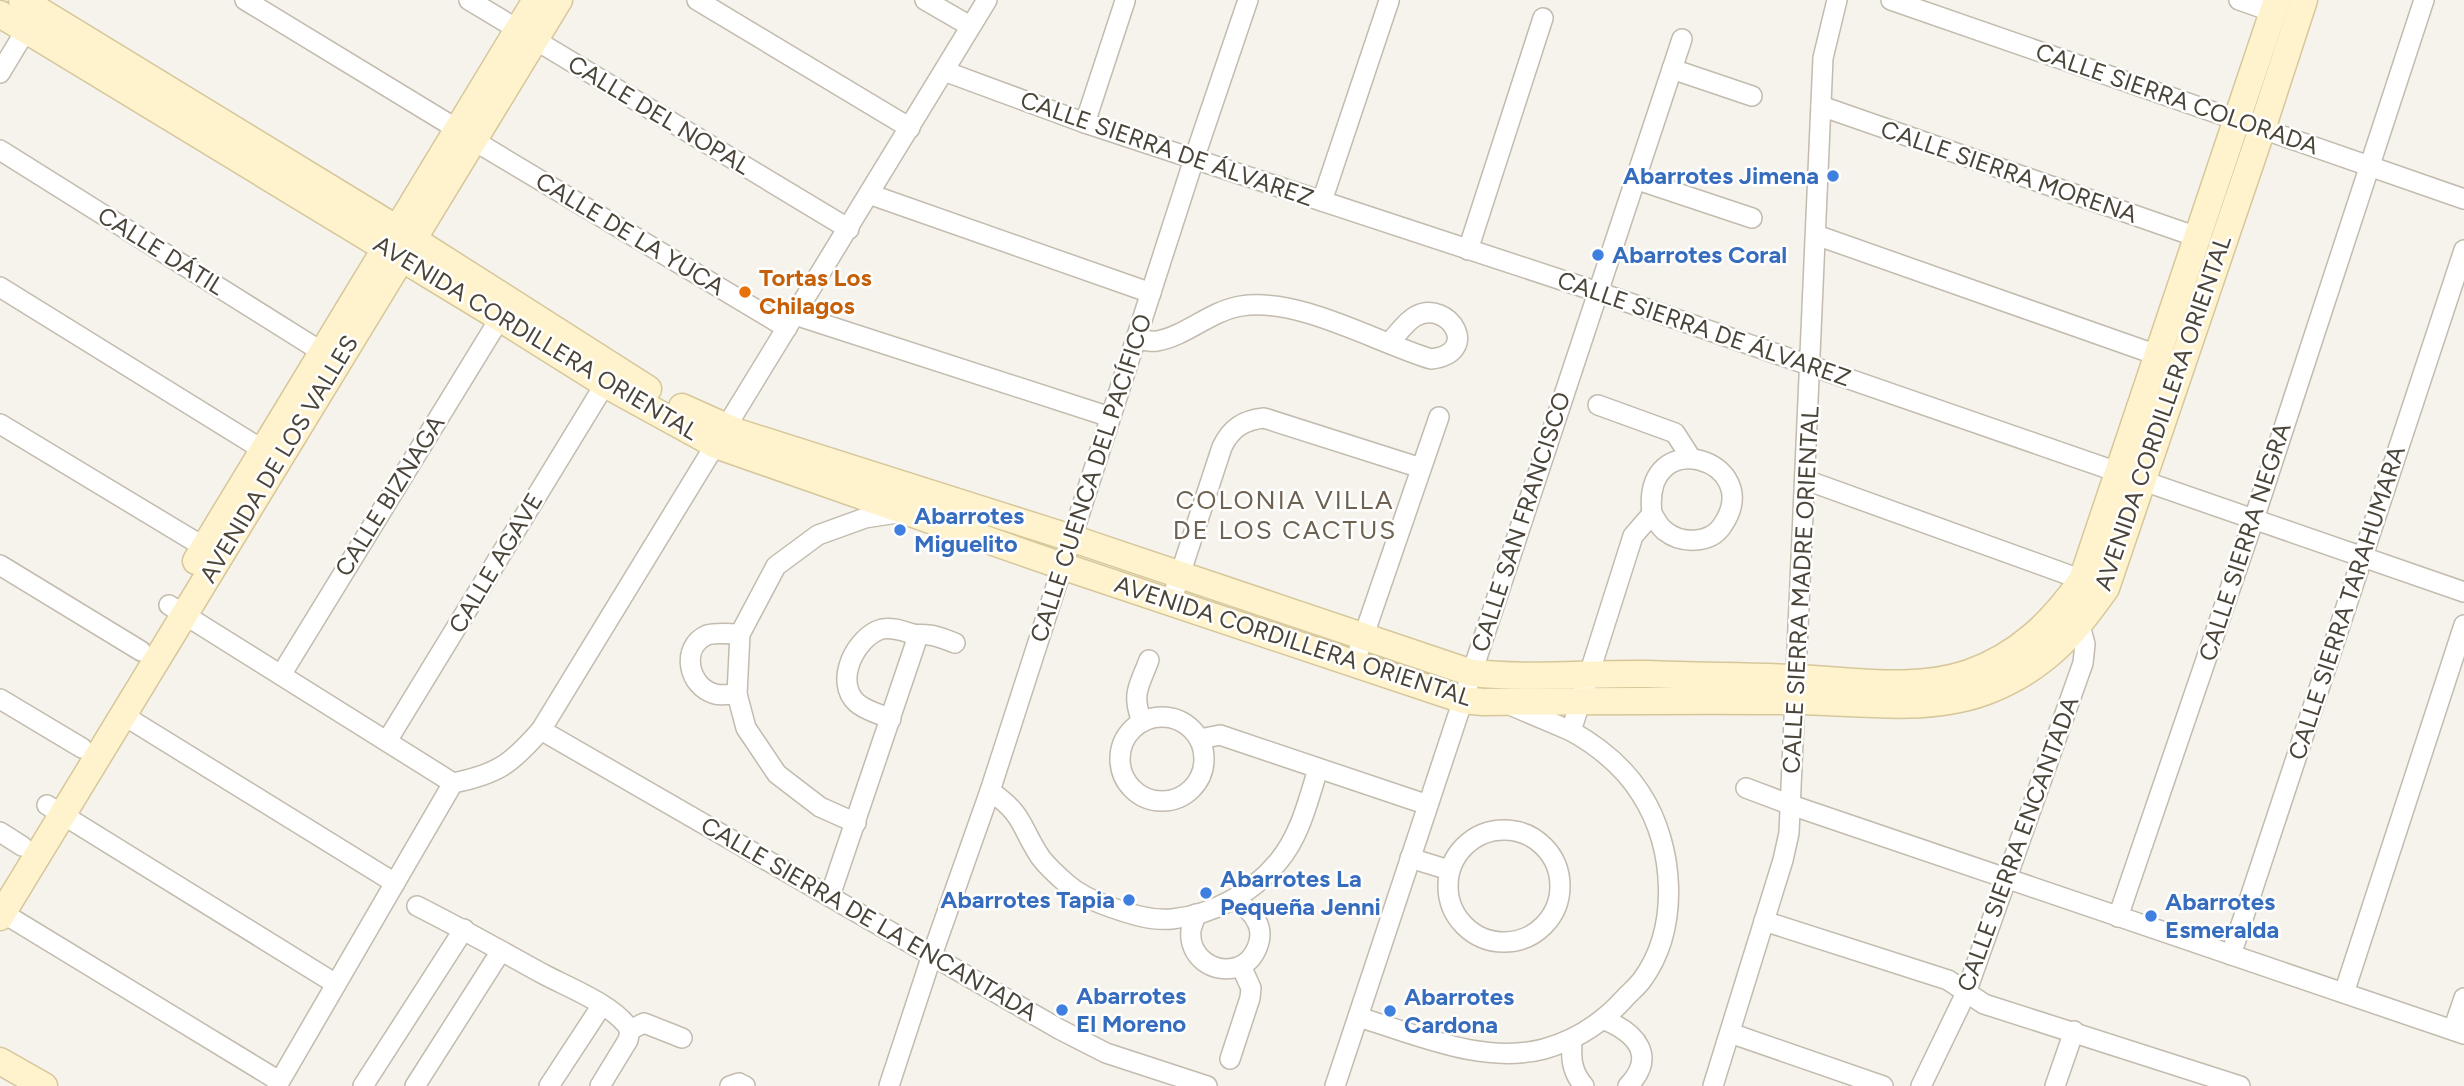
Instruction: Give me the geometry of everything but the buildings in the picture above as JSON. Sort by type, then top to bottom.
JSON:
[{"type":"street","name":"CALLE DE LA YUCA","points":[[245,0],[465,134],[791,321],[1110,417]]},
{"type":"street","name":"CALLE DEL NOPAL","points":[[469,0],[849,229]]},
{"type":"street","name":"AVENIDA DE LOS VALLES","points":[[526,35],[537,0]]},
{"type":"street","name":"AVENIDA DE LOS VALLES","points":[[1,915],[55,809],[82,748],[141,651],[176,610],[526,35],[559,0]]},
{"type":"street","points":[[697,0],[910,128]]},
{"type":"street","points":[[925,0],[970,26]]},
{"type":"street","points":[[1,915],[278,1084],[453,783],[496,772],[517,757],[541,730],[987,0]]},
{"type":"street","name":"CALLE CUENCA DEL PACÍFICO","points":[[888,1086],[990,791],[1248,0]]},
{"type":"street","name":"CALLE SIERRA MADRE ORIENTAL","points":[[1713,1086],[1783,860],[1788,833],[1823,58],[1837,0]]},
{"type":"street","name":"CALLE SIERRA COLORADA","points":[[1891,0],[2464,199]]},
{"type":"street","points":[[2239,0],[2275,6]]},
{"type":"street","name":"AVENIDA CORDILLERA ORIENTAL","points":[[399,244],[500,318],[605,384],[721,437],[908,512],[1463,700],[1580,701],[1937,681],[1970,673],[2004,658],[2038,633],[2086,588],[2144,481],[2304,0]]},
{"type":"street","name":"CALLE SIERRA NEGRA","points":[[2118,917],[2254,519],[2424,0]]},
{"type":"street","points":[[1085,123],[1125,1]]},
{"type":"street","points":[[1322,201],[1389,1]]},
{"type":"street","name":"AVENIDA CORDILLERA ORIENTAL","points":[[0,14],[33,10],[399,244],[649,390],[721,437],[1071,538],[1472,673],[1589,673],[1796,689],[1905,705],[1951,701],[1992,689],[2024,673],[2056,650],[2081,625],[2086,588],[2118,472],[2275,6]]},
{"type":"street","points":[[0,73],[33,10]]},
{"type":"street","points":[[1468,250],[1543,18]]},
{"type":"street","name":"CALLE SAN FRANCISCO","points":[[1335,1086],[1682,38]]},
{"type":"street","points":[[1672,69],[1752,96]]},
{"type":"street","name":"CALLE SIERRA DE ÁLVAREZ","points":[[944,71],[1085,123],[1598,292],[2464,592]]},
{"type":"street","name":"CALLE SIERRA MORENA","points":[[1821,106],[2197,237]]},
{"type":"street","name":"CALLE DÁTIL","points":[[0,150],[322,352]]},
{"type":"street","points":[[1635,179],[1752,218]]},
{"type":"street","points":[[869,194],[1151,293]]},
{"type":"street","points":[[1816,235],[2157,355]]},
{"type":"street","name":"AVENIDA DE LOS VALLES","points":[[0,883],[23,846],[55,809],[123,715],[176,610],[204,547],[322,352],[399,244]]},
{"type":"street","name":"CALLE SIERRA TARAHUMARA","points":[[2231,955],[2464,250]]},
{"type":"street","points":[[0,287],[263,450]]},
{"type":"street","points":[[1136,339],[1156,341],[1217,312],[1242,306],[1269,305],[1297,311],[1389,342]]},
{"type":"street","name":"CALLE BIZNAGA","points":[[281,675],[500,318]]},
{"type":"street","name":"CALLE AGAVE","points":[[387,741],[605,384]]},
{"type":"street","points":[[1598,405],[1675,433],[1691,458]]},
{"type":"street","points":[[1354,664],[1439,416]]},
{"type":"street","points":[[1171,602],[1222,446],[1238,425],[1251,419],[1264,418],[1421,468]]},
{"type":"street","points":[[0,424],[204,547]]},
{"type":"street","points":[[1691,458],[1711,463],[1726,476],[1733,495],[1730,515],[1719,531],[1701,540],[1681,540],[1663,530],[1652,514],[1650,494],[1657,475],[1672,462],[1691,458]]},
{"type":"street","points":[[1806,480],[2086,588]]},
{"type":"street","points":[[856,823],[820,807],[777,774],[746,728],[737,694],[740,634],[776,566],[786,558],[818,535],[865,518],[908,512]]},
{"type":"street","points":[[1571,731],[1633,536],[1652,514]]},
{"type":"street","points":[[0,565],[141,651]]},
{"type":"street","name":"CALLE SIERRA ENCANTADA","points":[[1921,1086],[1966,993],[2082,663],[2085,644],[2081,625],[2086,588]]},
{"type":"street","points":[[176,610],[453,783]]},
{"type":"street","points":[[2344,993],[2464,625]]},
{"type":"street","points":[[891,719],[855,702],[848,688],[846,674],[858,646],[867,636],[883,629],[933,635],[955,643]]},
{"type":"street","points":[[737,694],[715,694],[700,686],[691,674],[691,653],[698,640],[710,634],[740,634]]},
{"type":"street","points":[[830,896],[916,642],[913,634]]},
{"type":"street","points":[[1142,722],[1135,696],[1149,660]]},
{"type":"street","points":[[0,699],[82,748]]},
{"type":"street","points":[[1358,1017],[1471,1050],[1510,1054],[1543,1049],[1573,1039],[1605,1020],[1642,980],[1657,950],[1668,909],[1668,875],[1659,833],[1642,794],[1617,764],[1585,738],[1503,702]]},
{"type":"street","points":[[123,715],[395,883]]},
{"type":"street","points":[[1158,717],[1175,718],[1189,726],[1200,739],[1205,755],[1203,771],[1195,786],[1183,796],[1167,801],[1150,799],[1135,792],[1125,779],[1120,763],[1121,747],[1129,732],[1142,722],[1158,717]]},
{"type":"street","name":"CALLE SIERRA DE LA ENCANTADA","points":[[541,730],[1059,1030],[1106,1053],[1207,1086]]},
{"type":"street","points":[[1200,739],[1220,735],[1428,805]]},
{"type":"street","points":[[990,791],[1008,803],[1021,818],[1041,859],[1069,887],[1102,904],[1137,916],[1170,919],[1196,914],[1234,900],[1255,886],[1280,861],[1302,822],[1318,769]]},
{"type":"street","points":[[1746,788],[1791,806],[2459,1032],[2464,998]]},
{"type":"street","points":[[55,809],[336,984]]},
{"type":"street","points":[[1498,830],[1520,832],[1540,842],[1554,859],[1561,880],[1559,902],[1549,922],[1532,936],[1511,943],[1488,941],[1469,931],[1454,914],[1447,892],[1449,870],[1460,850],[1477,836],[1498,830]]},
{"type":"street","points":[[0,832],[23,846]]},
{"type":"street","points":[[1410,858],[1449,870]]},
{"type":"street","points":[[1196,914],[1191,929],[1192,944],[1199,957],[1211,966],[1226,970],[1241,966],[1253,956],[1260,940],[1258,924],[1249,910],[1234,900]]},
{"type":"street","points":[[417,906],[464,929],[602,1006],[626,1022],[631,1030]]},
{"type":"street","points":[[1764,921],[1948,980],[1984,1004],[2240,1086]]},
{"type":"street","points":[[363,1086],[464,929]]},
{"type":"street","points":[[415,1086],[501,951]]},
{"type":"street","points":[[1230,1059],[1250,998],[1251,988],[1241,966]]},
{"type":"street","points":[[549,1086],[602,1006]]},
{"type":"street","points":[[1605,1020],[1633,1035],[1640,1048],[1642,1063],[1636,1077],[1628,1086]]},
{"type":"street","points":[[600,1086],[628,1040],[631,1030],[644,1023],[682,1038]]},
{"type":"street","points":[[2055,1086],[2074,1031]]},
{"type":"street","points":[[1730,1033],[1883,1086]]},
{"type":"street","points":[[1573,1039],[1571,1059],[1574,1074],[1584,1086]]},
{"type":"street","points":[[0,1062],[44,1086]]},
{"type":"street","points":[[730,1086],[739,1083],[745,1086]]},
{"type":"place","name":"Abarrotes Jimena","points":[[1833,176]]},
{"type":"place","name":"Abarrotes Coral","points":[[1598,255]]},
{"type":"place","name":"Tortas Los Chilagos","points":[[745,292]]},
{"type":"place","name":"Abarrotes Miguelito","points":[[900,530]]},
{"type":"place","name":"Abarrotes La Pequeña Jenni","points":[[1206,893]]},
{"type":"place","name":"Abarrotes Tapia","points":[[1129,900]]},
{"type":"place","name":"Abarrotes Esmeralda","points":[[2151,916]]},
{"type":"place","name":"Abarrotes El Moreno","points":[[1062,1010]]},
{"type":"place","name":"Abarrotes Cardona","points":[[1390,1011]]},
{"type":"district","name":"COLONIA VILLA DE LOS CACTUS","points":[[1285,515]]}]
